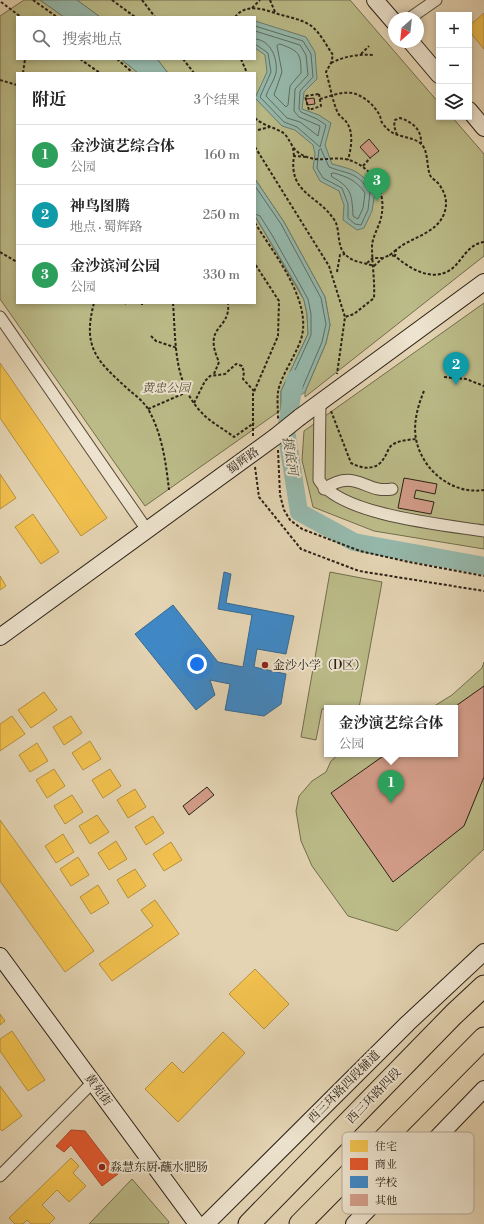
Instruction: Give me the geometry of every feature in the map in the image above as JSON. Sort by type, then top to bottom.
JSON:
[{"type":"highway","name":"西三环路四段","points":[[249,1224],[484,986]]},
{"type":"highway","points":[[391,1132],[484,1038]]},
{"type":"highway","points":[[429,1093],[484,1055]]},
{"type":"highway","points":[[300,1224],[342,1181]]},
{"type":"street","points":[[375,0],[388,15]]},
{"type":"street","points":[[419,12],[436,0]]},
{"type":"street","points":[[416,48],[436,71]]},
{"type":"street","points":[[472,114],[484,128]]},
{"type":"street","name":"蜀辉路","points":[[0,636],[275,437],[484,282]]},
{"type":"street","points":[[0,317],[147,530]]},
{"type":"street","points":[[327,397],[319,480],[324,488],[349,503],[401,518],[484,531]]},
{"type":"street","points":[[324,488],[332,483],[354,479],[380,489],[392,489]]},
{"type":"street","name":"西三环路四段辅道","points":[[206,1224],[408,1023],[484,952]]},
{"type":"street","name":"黄苑街","points":[[0,956],[197,1224]]},
{"type":"street","points":[[0,1176],[92,1083]]},
{"type":"street","points":[[443,1132],[484,1089]]},
{"type":"street","points":[[354,1224],[364,1214]]},
{"type":"path","points":[[33,0],[56,16]]},
{"type":"path","points":[[112,0],[134,16]]},
{"type":"path","points":[[142,0],[155,16]]},
{"type":"path","points":[[252,8],[260,0]]},
{"type":"path","points":[[270,0],[275,13]]},
{"type":"path","points":[[1,2],[20,16]]},
{"type":"path","points":[[236,16],[238,12],[252,8],[292,17],[310,26],[322,38],[332,55],[339,59]]},
{"type":"path","points":[[361,54],[369,46]]},
{"type":"path","points":[[331,63],[339,59],[361,54],[374,55]]},
{"type":"path","points":[[332,55],[331,63],[326,72],[338,113],[347,122],[350,129],[351,149],[348,160]]},
{"type":"path","points":[[23,72],[25,60]]},
{"type":"path","points":[[81,60],[99,72]]},
{"type":"path","points":[[118,60],[132,72]]},
{"type":"path","points":[[183,60],[193,72]]},
{"type":"path","points":[[241,60],[247,72]]},
{"type":"path","points":[[0,80],[16,85]]},
{"type":"path","points":[[320,99],[344,93],[355,94],[367,100],[375,108],[383,124],[397,135],[412,138],[421,144],[425,149],[430,176],[438,183],[444,193],[447,204],[443,216],[435,229],[412,239],[390,255],[383,258],[374,266]]},
{"type":"path","points":[[319,94],[320,99],[321,106],[309,110],[305,96],[319,94]]},
{"type":"path","points":[[397,135],[394,126],[395,120],[400,118],[410,122],[417,128],[422,136],[421,144]]},
{"type":"path","points":[[256,119],[284,133],[292,147],[297,184],[329,212],[336,222],[341,246],[345,254],[357,262],[367,263],[374,266]]},
{"type":"path","points":[[258,130],[272,127]]},
{"type":"path","points":[[292,147],[299,153],[314,159],[348,160],[363,166],[375,178],[382,194],[383,205],[381,218],[372,245],[374,266],[374,298],[354,314],[345,317]]},
{"type":"path","points":[[256,149],[330,266],[345,317],[327,397],[351,463],[357,466],[370,468],[382,463],[390,446],[398,441],[416,439]]},
{"type":"path","points":[[294,156],[310,157]]},
{"type":"path","points":[[363,166],[370,158]]},
{"type":"path","points":[[390,255],[395,256],[407,267],[419,273],[443,274],[455,266],[470,248],[484,242]]},
{"type":"path","points":[[337,272],[341,246]]},
{"type":"path","points":[[395,256],[396,250]]},
{"type":"path","points":[[0,252],[16,261]]},
{"type":"path","points":[[340,255],[345,254]]},
{"type":"path","points":[[367,263],[373,258],[383,258]]},
{"type":"path","points":[[256,266],[279,301],[278,336],[254,391],[253,453],[259,498],[301,549],[358,571],[484,591]]},
{"type":"path","points":[[94,304],[89,325],[90,340],[95,353],[113,376],[148,409],[162,448],[169,490]]},
{"type":"path","points":[[173,304],[179,373],[194,404],[202,414],[234,437],[254,423]]},
{"type":"path","points":[[213,375],[219,362],[213,345],[213,338],[226,316],[228,304]]},
{"type":"path","points":[[151,336],[156,341],[177,348]]},
{"type":"path","points":[[194,404],[205,381],[210,376],[226,374],[236,364],[242,366],[244,372],[243,379],[254,391]]},
{"type":"path","points":[[444,377],[466,379],[484,386]]},
{"type":"path","points":[[424,391],[417,407],[416,439],[424,461],[446,482],[460,489],[477,491],[484,490]]},
{"type":"path","points":[[148,409],[187,392]]},
{"type":"green space","name":"黄忠公园","points":[[24,0],[40,0],[63,16],[16,16],[16,60],[122,60],[137,72],[16,72],[16,304],[256,304],[256,218],[304,300],[307,314],[308,334],[281,391],[281,410],[145,506],[0,299],[0,16]]},
{"type":"green space","points":[[77,0],[350,0],[388,44],[388,48],[391,48],[436,100],[436,120],[455,120],[484,154],[484,256],[305,397],[305,392],[326,343],[330,325],[325,297],[284,222],[256,180],[256,72],[167,72],[158,60],[256,60],[256,16],[99,16]]},
{"type":"green space","points":[[484,303],[484,549],[374,531],[313,507],[302,460],[304,431]]},
{"type":"green space","points":[[330,572],[382,582],[360,705],[324,705],[316,740],[301,737]]},
{"type":"green space","points":[[484,662],[484,849],[397,931],[348,916],[312,866],[301,841],[296,811],[299,796],[312,781],[326,772],[331,761],[336,757],[458,757],[458,705],[436,705],[452,695],[482,668]]},
{"type":"green space","points":[[132,1179],[169,1222],[168,1224],[89,1224]]},
{"type":"water","points":[[40,0],[77,0],[99,16],[63,16]]},
{"type":"water","points":[[256,21],[306,37],[315,52],[317,79],[304,92],[302,109],[319,115],[331,123],[325,145],[332,164],[357,172],[366,180],[375,192],[372,211],[364,228],[357,230],[343,220],[344,205],[339,191],[320,181],[313,168],[315,154],[313,145],[295,130],[282,126],[256,99],[256,96],[267,72],[265,55],[256,49]]},
{"type":"water","points":[[122,60],[158,60],[167,72],[137,72]]},
{"type":"water","points":[[256,180],[284,222],[325,297],[330,325],[326,343],[305,392],[281,410],[281,391],[308,334],[307,314],[304,300],[256,218]]},
{"type":"building: 住宅","points":[[484,13],[484,49],[472,35],[472,23]]},
{"type":"building: 住宅","points":[[0,363],[107,518],[81,536],[0,418]]},
{"type":"building: 住宅","points":[[0,474],[16,498],[0,509]]},
{"type":"building: 住宅","points":[[33,514],[59,552],[41,564],[15,527]]},
{"type":"building: 住宅","points":[[0,576],[6,586],[0,590]]},
{"type":"building: 住宅","points":[[44,692],[57,710],[31,728],[18,710]]},
{"type":"building: 住宅","points":[[12,716],[25,734],[0,751],[0,724]]},
{"type":"building: 住宅","points":[[71,716],[82,733],[64,745],[53,727]]},
{"type":"building: 住宅","points":[[90,741],[101,759],[83,770],[72,753]]},
{"type":"building: 住宅","points":[[37,743],[48,761],[30,772],[19,755]]},
{"type":"building: 住宅","points":[[54,769],[65,786],[47,798],[36,780]]},
{"type":"building: 住宅","points":[[110,769],[121,786],[103,798],[92,780]]},
{"type":"building: 住宅","points":[[135,789],[146,807],[128,818],[117,800]]},
{"type":"building: 住宅","points":[[72,795],[83,812],[65,824],[54,806]]},
{"type":"building: 住宅","points":[[97,815],[109,832],[90,844],[79,826]]},
{"type":"building: 住宅","points":[[153,816],[164,833],[146,845],[135,827]]},
{"type":"building: 住宅","points":[[0,820],[94,951],[65,972],[0,881]]},
{"type":"building: 住宅","points":[[63,834],[74,852],[56,863],[45,846]]},
{"type":"building: 住宅","points":[[116,841],[127,859],[109,870],[98,853]]},
{"type":"building: 住宅","points":[[171,842],[182,860],[164,871],[153,854]]},
{"type":"building: 住宅","points":[[78,857],[89,875],[71,886],[60,869]]},
{"type":"building: 住宅","points":[[135,869],[146,886],[128,898],[117,880]]},
{"type":"building: 住宅","points":[[98,885],[109,903],[91,914],[80,897]]},
{"type":"building: 住宅","points":[[155,900],[179,934],[112,981],[99,964],[153,926],[141,910]]},
{"type":"building: 住宅","points":[[255,969],[289,1004],[264,1029],[229,994]]},
{"type":"building: 住宅","points":[[0,1014],[5,1021],[0,1025]]},
{"type":"building: 住宅","points":[[12,1031],[45,1080],[28,1091],[0,1051],[0,1039]]},
{"type":"building: 住宅","points":[[223,1032],[245,1053],[178,1122],[145,1089],[172,1062],[183,1073]]},
{"type":"building: 住宅","points":[[0,1086],[22,1116],[2,1131],[0,1129]]},
{"type":"building: 住宅","points":[[71,1158],[79,1166],[73,1173],[86,1186],[69,1202],[57,1190],[42,1205],[55,1218],[49,1224],[31,1224],[27,1220],[23,1224],[15,1224],[9,1218]]},
{"type":"building: 商业","points":[[71,1130],[85,1131],[118,1174],[102,1186],[71,1145],[64,1152],[56,1146]]},
{"type":"building: 学校","points":[[224,572],[231,574],[226,603],[294,616],[286,654],[257,649],[254,667],[286,674],[281,704],[264,716],[225,710],[230,684],[210,680],[215,695],[196,710],[135,634],[173,605],[218,662],[243,667],[252,615],[218,609]]},
{"type":"building: 其他","points":[[314,98],[315,104],[307,105],[306,99]]},
{"type":"building: 其他","points":[[369,139],[379,151],[370,158],[360,147]]},
{"type":"building: 其他","points":[[404,478],[437,484],[435,494],[416,490],[414,498],[434,502],[431,514],[398,508]]},
{"type":"building: 其他","points":[[484,686],[484,777],[464,826],[393,882],[331,793],[382,757],[458,757],[457,705]]},
{"type":"building: 其他","points":[[207,787],[214,795],[189,815],[183,806]]},
{"type":"waterway","name":"摸底河","points":[[295,379],[286,430],[299,512],[354,542],[484,566]]},
{"type":"place","name":"金沙滨河公园","points":[[377,201]]},
{"type":"place","name":"神鸟图腾","points":[[456,385]]},
{"type":"place","name":"金沙小学（D区）","points":[[265,665]]},
{"type":"place","name":"金沙演艺综合体","points":[[391,803]]},
{"type":"place","name":"淼慧东厨·蘸水肥肠","points":[[102,1167]]}]
